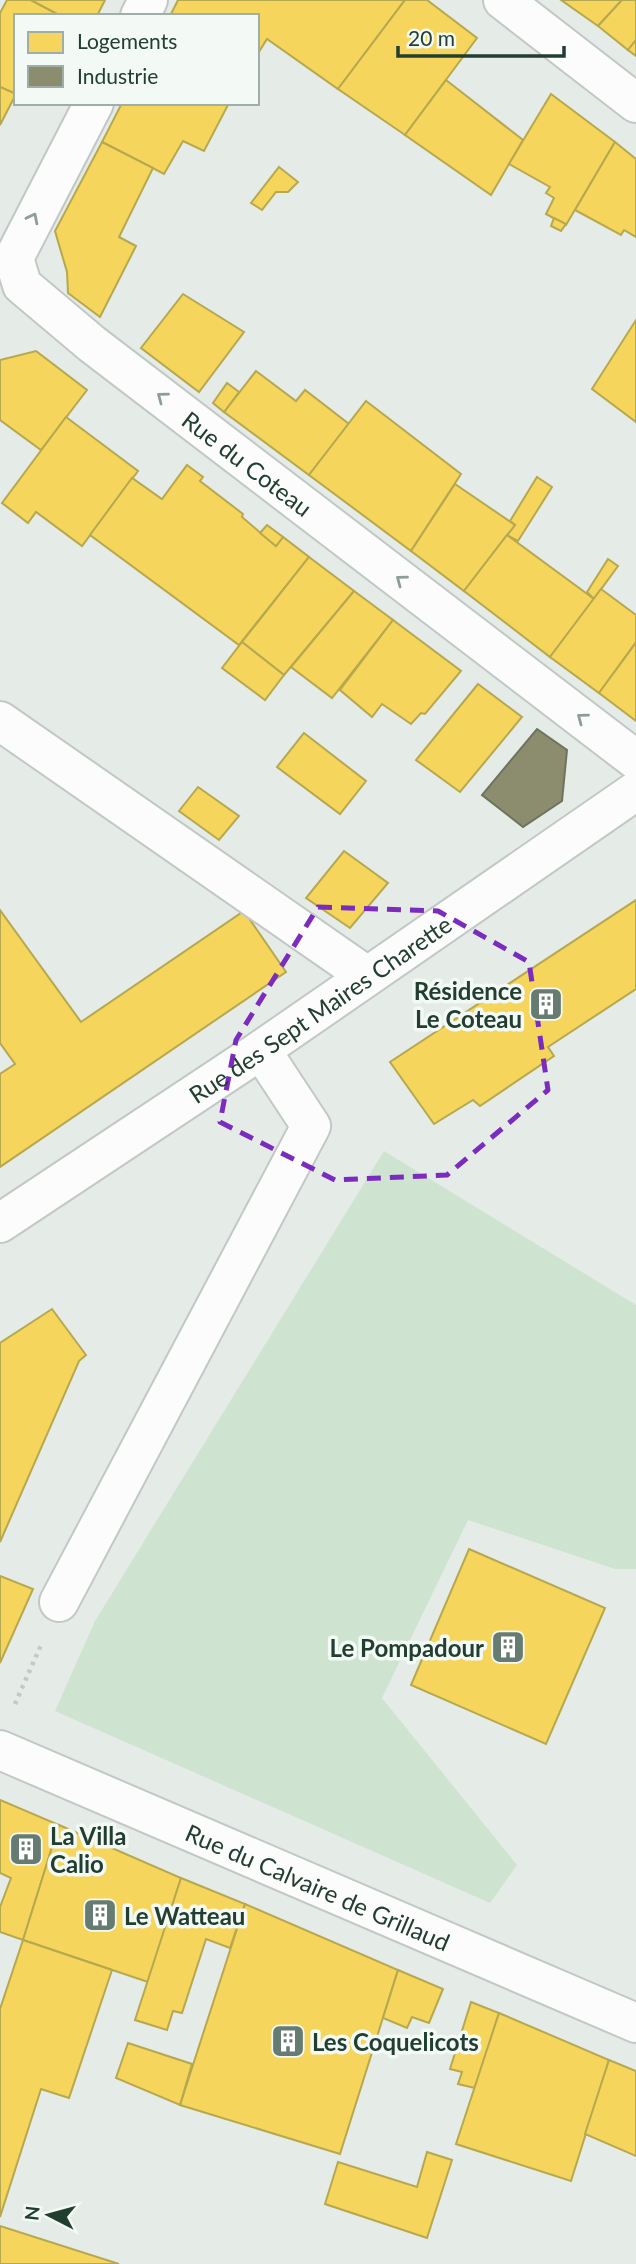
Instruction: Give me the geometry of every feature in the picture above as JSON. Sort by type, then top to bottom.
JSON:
[{"type":"street","points":[[503,0],[636,103]]},
{"type":"street","name":"Rue du Coteau","points":[[93,105],[7,261],[22,285],[49,311],[636,760]]},
{"type":"street","points":[[0,721],[368,976]]},
{"type":"street","name":"Rue des Sept Maires Charette","points":[[0,1223],[261,1050],[636,791]]},
{"type":"street","points":[[59,1602],[311,1126],[261,1050]]},
{"type":"street","name":"Rue du Calvaire de Grillaud","points":[[0,1750],[636,2023]]},
{"type":"path","points":[[14,1706],[59,1602]]},
{"type":"highlighted area","points":[[318,907],[438,911],[529,962],[548,1090],[447,1175],[335,1180],[220,1122],[236,1040]]},
{"type":"green space","points":[[384,1151],[636,1305],[636,1569],[615,1569],[468,1520],[382,1698],[517,1865],[490,1903],[55,1711],[95,1621]]},
{"type":"building: Logements","points":[[7,0],[31,0],[57,14],[14,14],[14,93],[0,87],[0,13]]},
{"type":"building: Logements","points":[[31,0],[105,0],[98,14],[57,14]]},
{"type":"building: Logements","points":[[178,0],[405,0],[338,89],[267,39],[259,52],[259,14],[171,14]]},
{"type":"building: Logements","points":[[405,0],[427,0],[477,38],[405,135],[338,89]]},
{"type":"building: Logements","points":[[561,0],[622,0],[598,26]]},
{"type":"building: Logements","points":[[622,0],[636,0],[636,40],[628,50],[598,26]]},
{"type":"building: Logements","points":[[636,40],[636,56],[628,50]]},
{"type":"building: Logements","points":[[446,80],[523,140],[491,195],[405,135]]},
{"type":"building: Logements","points":[[0,87],[14,93],[14,98],[0,125]]},
{"type":"building: Logements","points":[[551,94],[615,142],[566,225],[546,214],[554,198],[546,193],[550,187],[509,164]]},
{"type":"building: Logements","points":[[121,105],[228,105],[204,151],[183,141],[164,174],[102,142]]},
{"type":"building: Logements","points":[[102,142],[153,168],[119,237],[136,246],[100,317],[68,293],[67,272],[55,231]]},
{"type":"building: Logements","points":[[615,142],[636,159],[636,237],[624,230],[621,235],[575,210]]},
{"type":"building: Logements","points":[[279,167],[298,182],[288,192],[276,192],[262,210],[251,203]]},
{"type":"building: Logements","points":[[554,218],[566,224],[561,231],[551,226]]},
{"type":"building: Logements","points":[[183,294],[244,332],[199,392],[141,348]]},
{"type":"building: Logements","points":[[636,320],[636,422],[592,389]]},
{"type":"building: Logements","points":[[36,351],[87,390],[41,450],[0,420],[0,360]]},
{"type":"building: Logements","points":[[256,371],[296,401],[305,390],[349,424],[309,475],[224,412]]},
{"type":"building: Logements","points":[[227,383],[239,392],[224,412],[213,403]]},
{"type":"building: Logements","points":[[366,401],[461,474],[411,551],[309,475]]},
{"type":"building: Logements","points":[[66,417],[138,471],[82,546],[36,512],[28,523],[2,503]]},
{"type":"building: Logements","points":[[187,465],[203,477],[200,481],[243,514],[242,517],[276,546],[283,537],[309,557],[239,645],[90,535],[132,478],[162,499]]},
{"type":"building: Logements","points":[[537,477],[552,487],[518,541],[507,535],[515,525],[510,521]]},
{"type":"building: Logements","points":[[455,484],[515,525],[464,591],[411,551]]},
{"type":"building: Logements","points":[[267,525],[283,537],[276,546],[260,533]]},
{"type":"building: Logements","points":[[507,535],[594,599],[550,657],[464,591]]},
{"type":"building: Logements","points":[[309,557],[354,591],[284,675],[242,642]]},
{"type":"building: Logements","points":[[608,559],[618,566],[594,599],[587,592]]},
{"type":"building: Logements","points":[[601,589],[636,615],[636,642],[599,693],[550,657]]},
{"type":"building: Logements","points":[[354,591],[393,620],[332,698],[291,667]]},
{"type":"building: Logements","points":[[393,620],[461,671],[425,714],[421,713],[411,724],[382,704],[372,717],[340,690]]},
{"type":"building: Logements","points":[[242,642],[284,675],[265,700],[222,668]]},
{"type":"building: Logements","points":[[636,645],[636,721],[599,693]]},
{"type":"building: Logements","points":[[478,684],[522,717],[460,792],[416,760]]},
{"type":"building: Logements","points":[[304,733],[366,781],[340,814],[277,767]]},
{"type":"building: Logements","points":[[198,787],[239,816],[219,840],[179,811]]},
{"type":"building: Logements","points":[[344,851],[388,883],[350,928],[306,898]]},
{"type":"building: Logements","name":"Résidence Le Coteau","points":[[636,900],[636,989],[548,1047],[554,1056],[480,1106],[473,1100],[434,1124],[390,1062]]},
{"type":"building: Logements","points":[[0,910],[81,1022],[244,911],[286,972],[0,1167],[0,1074],[15,1064],[0,1043]]},
{"type":"building: Logements","points":[[52,1309],[86,1355],[79,1361],[0,1542],[0,1343]]},
{"type":"building: Logements","name":"Le Pompadour","points":[[469,1549],[605,1608],[546,1744],[411,1685]]},
{"type":"building: Logements","points":[[0,1576],[33,1589],[0,1663]]},
{"type":"building: Logements","name":"La Villa Calio","points":[[0,1800],[59,1825],[23,1940],[0,1932],[0,1907],[11,1878],[0,1873]]},
{"type":"building: Logements","name":"Le Watteau","points":[[59,1825],[181,1878],[148,1982],[23,1940]]},
{"type":"building: Logements","points":[[181,1878],[245,1904],[230,1948],[206,1939],[182,2013],[173,2011],[167,2030],[135,2020]]},
{"type":"building: Logements","name":"Les Coquelicots","points":[[245,1904],[398,1970],[340,2154],[180,2105]]},
{"type":"building: Logements","points":[[23,1940],[112,1970],[69,2098],[41,2089],[0,2217],[0,2009]]},
{"type":"building: Logements","points":[[398,1970],[443,1989],[429,2023],[412,2017],[407,2028],[383,2018]]},
{"type":"building: Logements","points":[[471,2002],[499,2013],[475,2088],[458,2084],[462,2072],[450,2069]]},
{"type":"building: Logements","points":[[499,2013],[609,2060],[571,2181],[456,2144]]},
{"type":"building: Logements","points":[[128,2043],[192,2064],[180,2105],[116,2078]]},
{"type":"building: Logements","points":[[609,2060],[636,2071],[636,2156],[585,2134]]},
{"type":"building: Logements","points":[[427,2152],[452,2160],[427,2238],[325,2204],[338,2162],[417,2187]]},
{"type":"building: Logements","points":[[0,2226],[119,2264],[0,2264]]},
{"type":"building: Industrie","points":[[537,729],[567,750],[562,801],[523,827],[482,795]]},
{"type":"place","name":"Résidence Le Coteau","points":[[546,1004]]},
{"type":"place","name":"Le Pompadour","points":[[508,1647]]},
{"type":"place","name":"La Villa Calio","points":[[26,1849]]},
{"type":"place","name":"Le Watteau","points":[[100,1915]]},
{"type":"place","name":"Les Coquelicots","points":[[288,2041]]}]
